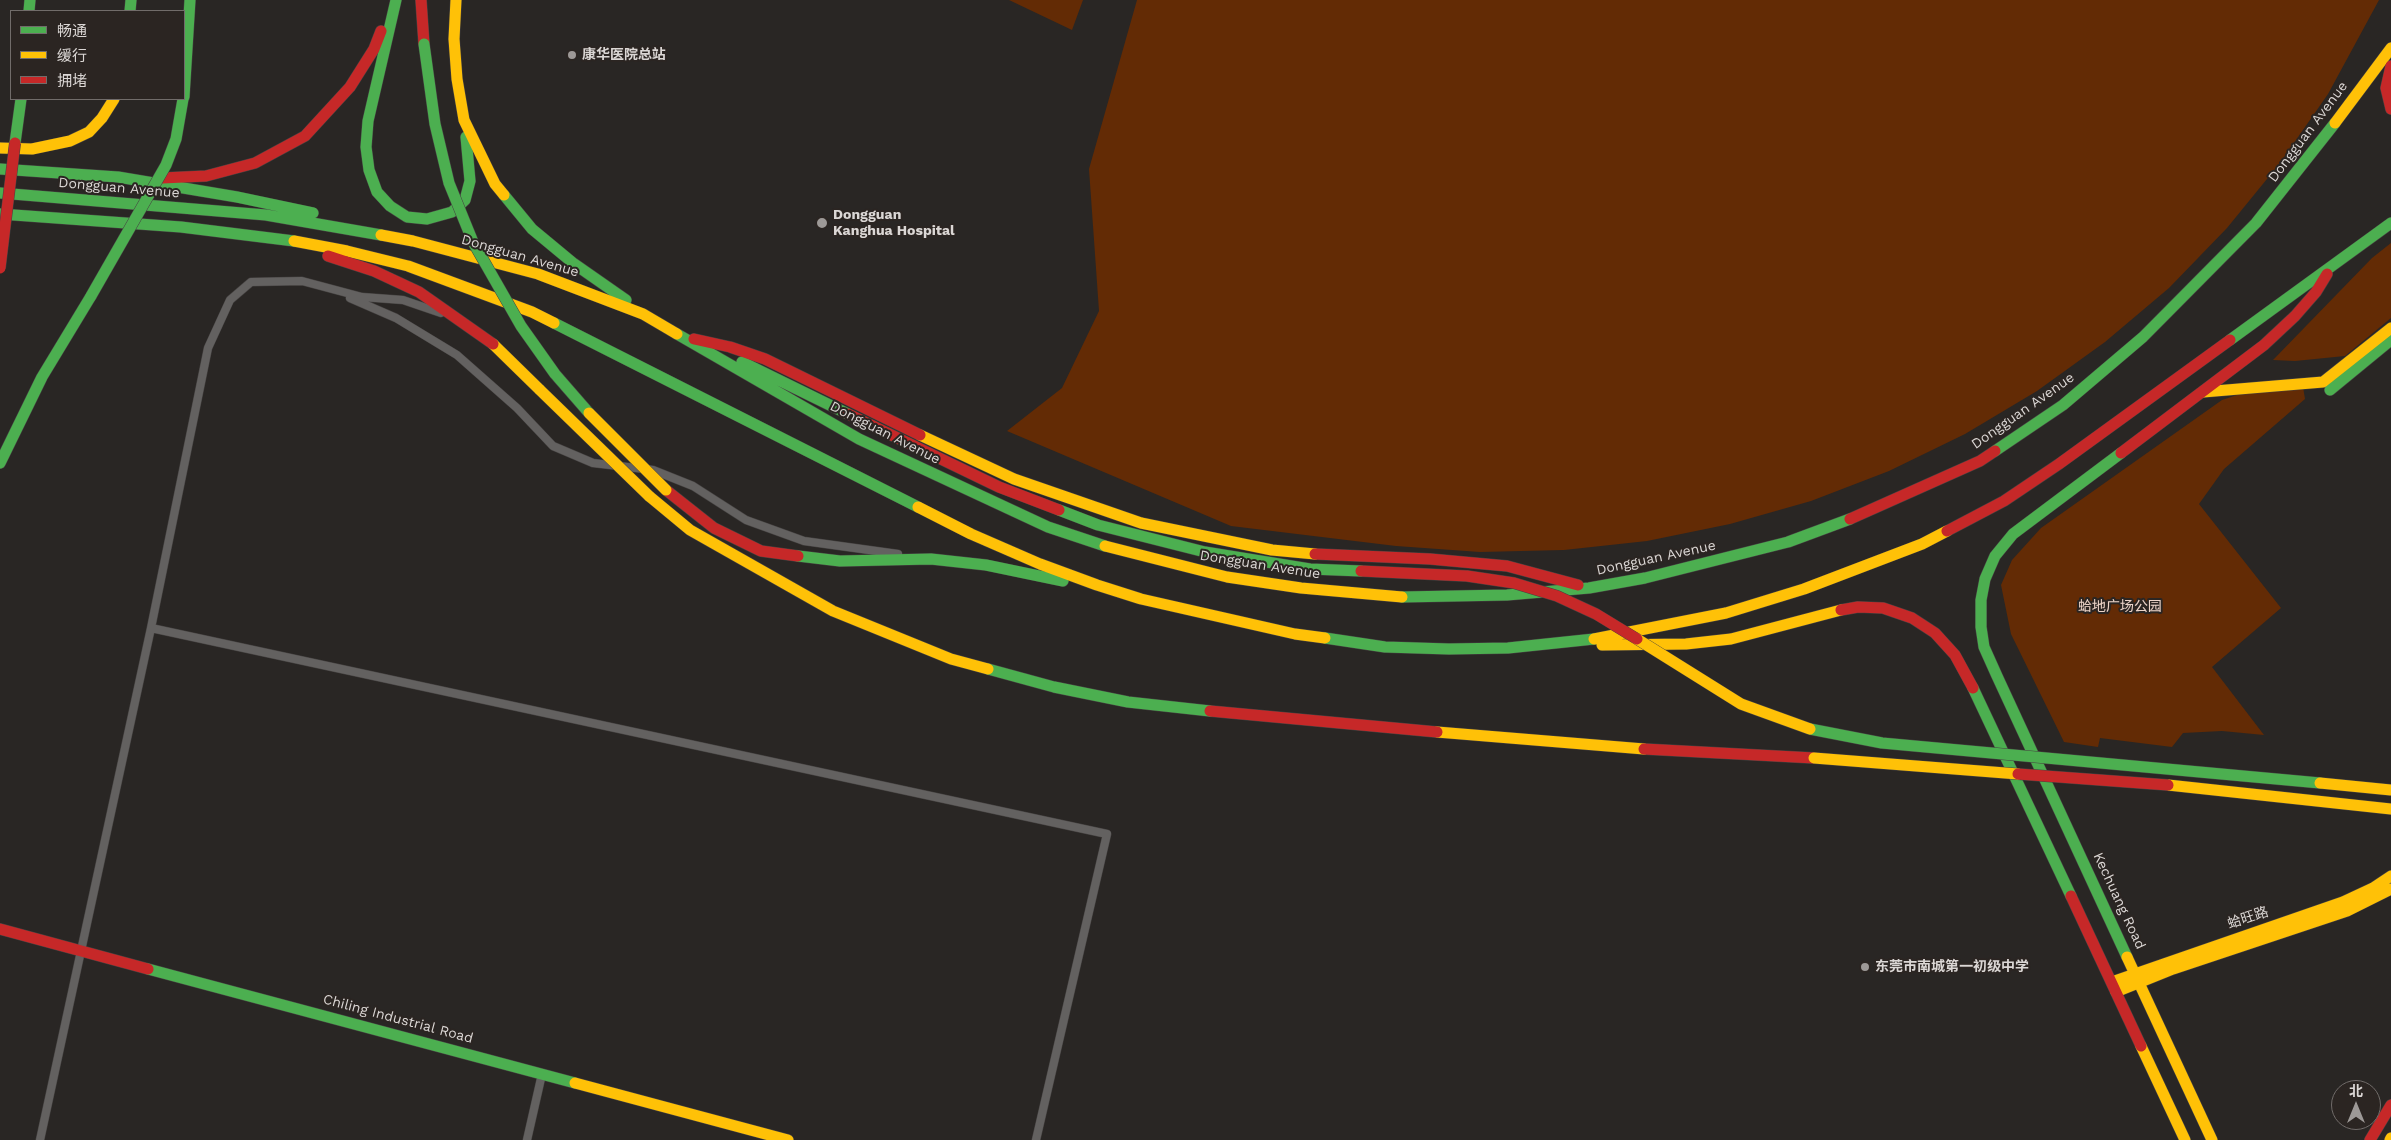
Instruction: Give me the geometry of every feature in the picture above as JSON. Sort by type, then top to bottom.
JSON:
[{"type":"main road","points":[[185,90],[190,0]]},
{"type":"main road","points":[[395,0],[368,121],[366,147],[369,170],[378,192],[390,206],[407,217],[427,219],[452,212],[465,200],[470,181],[464,120],[457,79],[454,39],[456,0]]},
{"type":"main road","points":[[118,178],[206,176],[255,163],[305,136],[350,87],[374,49],[395,0]]},
{"type":"main road","points":[[421,0],[424,44],[434,124],[449,183],[473,242],[521,326],[555,374],[604,430],[666,490],[774,579]]},
{"type":"main road","name":"Dongguan Avenue","points":[[0,193],[266,215],[332,225],[413,241],[547,277],[626,307],[686,337],[755,381],[859,439],[1048,527],[1154,561],[1228,577],[1392,597],[1507,595],[1589,588],[1645,578],[1788,542],[1848,520],[1980,461],[2063,405],[2143,337],[2208,274],[2292,179],[2391,48]]},
{"type":"main road","points":[[2391,66],[2386,88],[2391,109]]},
{"type":"main road","points":[[0,268],[21,100]]},
{"type":"main road","points":[[0,148],[32,149],[70,141],[89,132],[102,118],[113,100]]},
{"type":"main road","points":[[0,463],[42,377],[166,165],[176,139],[184,100]]},
{"type":"main road","points":[[464,120],[494,184],[532,229],[573,263],[667,327]]},
{"type":"main road","points":[[0,169],[118,178],[294,209],[367,226],[413,241]]},
{"type":"main road","points":[[0,214],[181,226],[265,236],[347,251],[408,266],[532,312],[971,534],[1040,564],[1141,599]]},
{"type":"main road","points":[[714,528],[761,551],[795,557],[840,561],[931,559],[986,565],[1295,634],[1385,647],[1508,648],[1611,638],[1726,613],[1804,589],[1922,544],[2004,501],[2059,464],[2391,223]]},
{"type":"main road","points":[[265,236],[374,271],[419,292],[462,320],[495,346],[649,496],[690,530],[774,579],[842,615],[951,659],[1054,687],[1128,702],[1323,723],[1645,749],[1814,758],[2168,785],[2391,809]]},
{"type":"main road","name":"Kechuang Road","points":[[2212,1140],[1984,647],[1981,627],[1981,600],[1985,579],[1995,556],[2013,534],[2038,513],[2264,345],[2295,316],[2316,292],[2331,267]]},
{"type":"main road","points":[[2327,386],[2391,328]]},
{"type":"main road","points":[[686,337],[730,347],[765,359],[1014,479],[1141,523],[1272,550],[1352,557],[1430,559],[1507,566],[1589,588]]},
{"type":"main road","points":[[686,337],[998,487],[1098,525],[1205,552],[1310,569],[1467,576],[1514,582],[1557,596],[1596,614],[1741,704],[1817,732],[1882,743],[2391,790]]},
{"type":"main road","points":[[2203,392],[2327,386],[2391,340]]},
{"type":"main road","points":[[1573,642],[1615,646],[1686,644],[1731,639],[1832,611],[1858,607],[1883,608],[1912,618],[1935,633],[1955,655],[1973,688],[2185,1140]]},
{"type":"main road","name":"蛤旺路","points":[[2114,987],[2343,902],[2373,888],[2391,876]]},
{"type":"main road","name":"蛤旺路","points":[[2138,977],[2347,911],[2391,889]]},
{"type":"main road","name":"Chiling Industrial Road","points":[[0,928],[788,1140]]},
{"type":"main road","points":[[2370,1140],[2391,1105]]},
{"type":"street","points":[[40,1140],[151,628],[208,348],[230,300],[251,282],[302,281],[362,297],[403,300],[462,320]]},
{"type":"street","points":[[330,288],[396,318],[457,355],[517,408],[553,446],[593,463],[653,470],[694,486],[746,520],[804,541],[931,559]]},
{"type":"street","points":[[151,628],[1107,834],[1036,1140]]},
{"type":"street","points":[[528,1140],[542,1074]]},
{"type":"green space","points":[[1009,0],[1083,0],[1072,30]]},
{"type":"green space","points":[[1137,0],[2379,0],[2328,94],[2280,163],[2227,228],[2169,288],[2105,342],[2037,391],[1965,434],[1889,471],[1811,501],[1730,524],[1647,541],[1564,550],[1480,552],[1396,546],[1231,526],[1007,431],[1062,388],[1099,311],[1089,169]]},
{"type":"green space","points":[[2391,243],[2391,318],[2345,356],[2295,361],[2273,360],[2372,258]]},
{"type":"green space","name":"蛤地广场公园","points":[[2267,385],[2303,387],[2305,399],[2224,469],[2199,504],[2281,608],[2212,667],[2264,735],[2222,731],[2183,733],[2172,747],[2100,738],[2098,747],[2064,742],[2011,634],[2001,585],[2012,560],[2041,528],[2222,400]]},
{"type":"traffic: fast","points":[[29,10],[30,0]]},
{"type":"traffic: fast","points":[[130,10],[131,0]]},
{"type":"traffic: fast","points":[[185,81],[190,0]]},
{"type":"traffic: fast","points":[[396,0],[368,121],[366,147],[369,170],[377,192],[390,206],[407,217],[427,219],[452,212],[465,200],[470,181],[466,137]]},
{"type":"traffic: fast","points":[[424,44],[435,124],[449,183],[473,242],[521,326],[555,374],[589,413]]},
{"type":"traffic: fast","points":[[15,143],[21,100]]},
{"type":"traffic: fast","points":[[91,296],[166,165],[176,139],[183,100]]},
{"type":"traffic: fast","points":[[1995,451],[2063,405],[2143,337],[2256,223],[2335,123]]},
{"type":"traffic: fast","points":[[0,169],[118,177],[237,197],[313,213]]},
{"type":"traffic: fast","points":[[0,193],[266,215],[381,235]]},
{"type":"traffic: fast","points":[[504,195],[532,229],[573,263],[626,300]]},
{"type":"traffic: fast","points":[[0,214],[181,227],[294,241]]},
{"type":"traffic: fast","points":[[2230,340],[2391,223]]},
{"type":"traffic: fast","points":[[0,463],[42,377],[91,296]]},
{"type":"traffic: fast","points":[[554,323],[918,507]]},
{"type":"traffic: fast","points":[[677,334],[859,439],[1048,527],[1105,546]]},
{"type":"traffic: fast","points":[[2330,390],[2391,340]]},
{"type":"traffic: fast","points":[[742,362],[848,414]]},
{"type":"traffic: fast","points":[[1997,676],[1984,647],[1981,627],[1981,600],[1985,579],[1995,556],[2013,534],[2121,453]]},
{"type":"traffic: fast","points":[[1059,510],[1098,525],[1205,552],[1310,569],[1361,571]]},
{"type":"traffic: fast","points":[[1402,597],[1507,595],[1589,588],[1645,578],[1788,542],[1850,519]]},
{"type":"traffic: fast","points":[[798,556],[840,561],[931,559],[986,565],[1063,581]]},
{"type":"traffic: fast","points":[[1325,638],[1385,647],[1449,649],[1508,648],[1594,639]]},
{"type":"traffic: fast","points":[[988,669],[1054,687],[1128,702],[1210,711]]},
{"type":"traffic: fast","points":[[1997,676],[2127,957]]},
{"type":"traffic: fast","points":[[1973,688],[2071,896]]},
{"type":"traffic: fast","points":[[1810,729],[1882,743],[2320,783]]},
{"type":"traffic: fast","points":[[148,969],[575,1083]]},
{"type":"traffic: slow","points":[[456,0],[454,39],[457,79],[464,120],[495,184],[504,195]]},
{"type":"traffic: slow","points":[[2335,123],[2391,48]]},
{"type":"traffic: slow","points":[[0,148],[32,149],[70,141],[89,132],[102,118],[113,100]]},
{"type":"traffic: slow","points":[[381,235],[413,241],[538,274],[643,314],[677,334]]},
{"type":"traffic: slow","points":[[294,241],[347,251],[408,266],[532,312],[554,323]]},
{"type":"traffic: slow","points":[[2323,382],[2391,328]]},
{"type":"traffic: slow","points":[[493,344],[540,390]]},
{"type":"traffic: slow","points":[[2203,392],[2323,382]]},
{"type":"traffic: slow","points":[[540,390],[649,496]]},
{"type":"traffic: slow","points":[[589,413],[666,490]]},
{"type":"traffic: slow","points":[[920,435],[1014,479],[1141,523],[1272,550],[1315,554]]},
{"type":"traffic: slow","points":[[649,496],[690,530],[833,611],[951,659],[988,669]]},
{"type":"traffic: slow","points":[[918,507],[971,534],[1040,564],[1097,585],[1141,599],[1295,634],[1325,638]]},
{"type":"traffic: slow","points":[[1594,639],[1726,613],[1804,589],[1922,544],[1947,531]]},
{"type":"traffic: slow","points":[[1105,546],[1227,577],[1301,588],[1402,597]]},
{"type":"traffic: slow","points":[[1602,645],[1686,644],[1731,639],[1841,610]]},
{"type":"traffic: slow","points":[[1637,639],[1741,704],[1810,729]]},
{"type":"traffic: slow","points":[[1437,732],[1644,749]]},
{"type":"traffic: slow","points":[[1814,758],[2018,774]]},
{"type":"traffic: slow","points":[[2320,783],[2391,790]]},
{"type":"traffic: slow","points":[[2168,785],[2391,809]]},
{"type":"traffic: slow","points":[[2112,982],[2343,902],[2373,888],[2391,876]]},
{"type":"traffic: slow","points":[[2116,992],[2173,969],[2347,911],[2391,889]]},
{"type":"traffic: slow","points":[[2127,957],[2212,1140]]},
{"type":"traffic: slow","points":[[2141,1046],[2185,1140]]},
{"type":"traffic: slow","points":[[575,1083],[788,1140]]},
{"type":"traffic: jam","points":[[421,0],[424,44]]},
{"type":"traffic: jam","points":[[162,178],[206,176],[255,163],[305,136],[350,87],[374,49],[381,31]]},
{"type":"traffic: jam","points":[[2391,66],[2386,88],[2391,109]]},
{"type":"traffic: jam","points":[[0,268],[15,143]]},
{"type":"traffic: jam","points":[[328,256],[374,271],[419,292],[493,344]]},
{"type":"traffic: jam","points":[[2121,453],[2264,345],[2295,316],[2316,292],[2327,274]]},
{"type":"traffic: jam","points":[[694,339],[730,347],[765,359],[920,435]]},
{"type":"traffic: jam","points":[[1947,531],[2004,501],[2059,464],[2230,340]]},
{"type":"traffic: jam","points":[[848,414],[999,487],[1059,510]]},
{"type":"traffic: jam","points":[[1850,519],[1980,461],[1995,451]]},
{"type":"traffic: jam","points":[[666,490],[714,528],[761,551],[798,556]]},
{"type":"traffic: jam","points":[[1315,554],[1430,559],[1507,566],[1578,585]]},
{"type":"traffic: jam","points":[[1361,571],[1467,576],[1514,583],[1557,596],[1596,614],[1637,639]]},
{"type":"traffic: jam","points":[[1841,610],[1858,607],[1883,608],[1912,618],[1935,633],[1955,655],[1973,688]]},
{"type":"traffic: jam","points":[[1210,711],[1437,732]]},
{"type":"traffic: jam","points":[[1644,749],[1814,758]]},
{"type":"traffic: jam","points":[[2018,774],[2168,785]]},
{"type":"traffic: jam","points":[[2071,896],[2141,1046]]},
{"type":"traffic: jam","points":[[0,929],[148,969]]},
{"type":"traffic: jam","points":[[2370,1140],[2391,1105]]},
{"type":"place","name":"康华医院总站","points":[[572,55]]},
{"type":"place","name":"Dongguan Kanghua Hospital","points":[[822,223]]},
{"type":"place","name":"东莞市南城第一初级中学","points":[[1865,967]]}]
